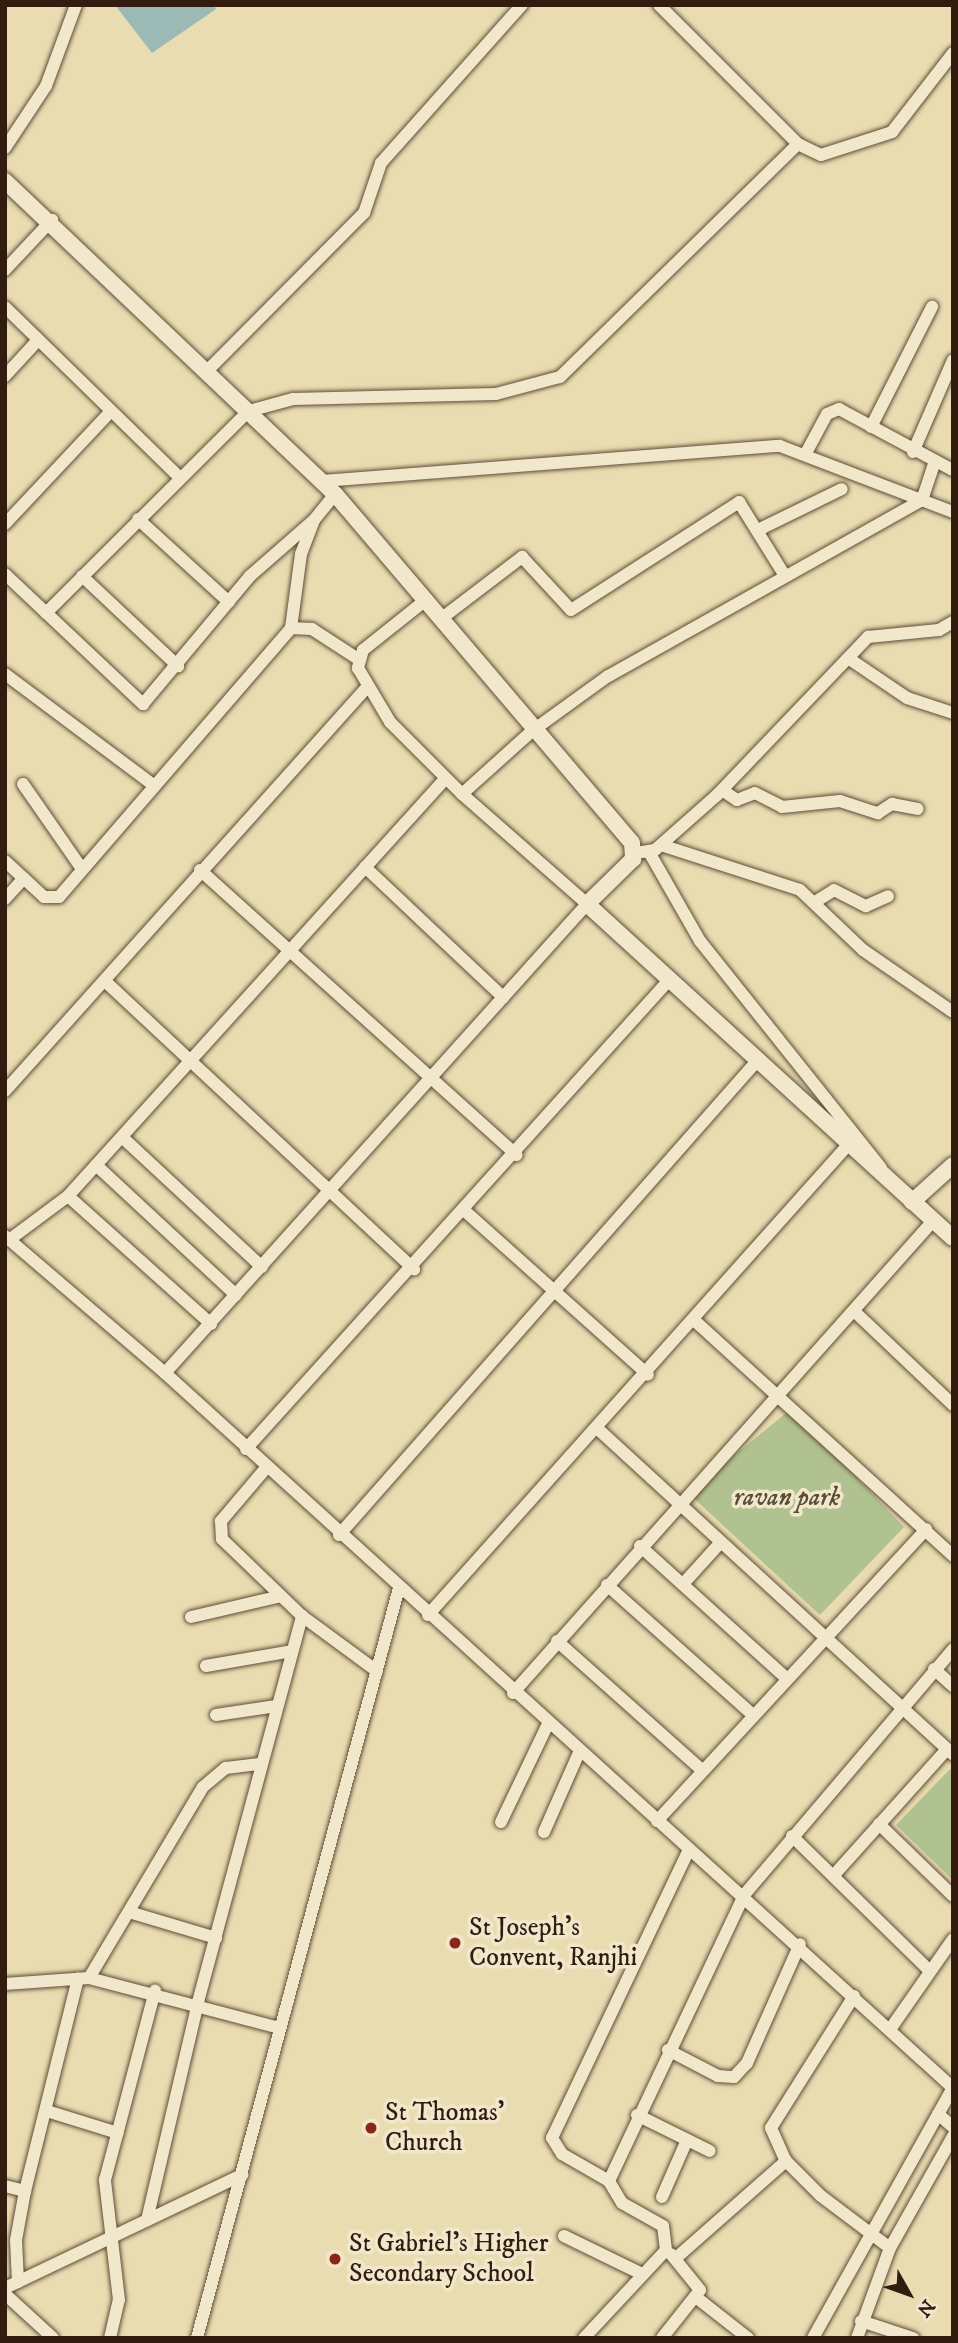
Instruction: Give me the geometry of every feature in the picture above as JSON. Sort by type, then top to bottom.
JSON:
[{"type":"street","points":[[5,148],[46,86],[76,5]]},
{"type":"street","points":[[208,371],[347,233],[373,196],[381,163],[522,5]]},
{"type":"street","points":[[659,5],[798,144],[821,155],[879,140],[913,111],[953,53]]},
{"type":"street","points":[[46,613],[179,477],[249,411],[293,400],[496,394],[560,377],[798,144]]},
{"type":"street","points":[[5,181],[52,220],[335,494],[427,599],[532,731],[648,849],[699,941],[857,1132],[891,1183]]},
{"type":"street","points":[[5,270],[52,220]]},
{"type":"street","points":[[5,307],[179,477]]},
{"type":"street","points":[[871,427],[932,307]]},
{"type":"street","points":[[5,376],[38,340]]},
{"type":"street","points":[[913,452],[953,360]]},
{"type":"street","points":[[806,453],[832,410],[953,470]]},
{"type":"street","points":[[5,524],[111,411]]},
{"type":"street","points":[[322,481],[780,446],[806,453],[953,512]]},
{"type":"street","points":[[462,794],[532,731],[608,676],[922,500],[934,461]]},
{"type":"street","points":[[758,530],[842,489]]},
{"type":"street","points":[[5,574],[144,704],[229,603],[314,520],[335,494]]},
{"type":"street","points":[[442,618],[518,558],[528,560],[571,610],[734,502],[758,530],[785,576]]},
{"type":"street","points":[[138,519],[229,603]]},
{"type":"street","points":[[5,861],[52,900],[82,869],[152,784],[291,628],[301,554],[314,520]]},
{"type":"street","points":[[82,576],[178,666]]},
{"type":"street","points":[[358,659],[427,599]]},
{"type":"street","points":[[165,1373],[587,904],[648,849],[722,790],[848,658],[877,632],[939,630],[953,622]]},
{"type":"street","points":[[291,628],[313,629],[358,659],[369,687],[390,722],[445,779],[670,979],[847,1146],[953,1238]]},
{"type":"street","points":[[848,658],[907,698],[953,713]]},
{"type":"street","points":[[5,675],[152,784]]},
{"type":"street","points":[[5,1091],[107,983],[200,870],[369,687]]},
{"type":"street","points":[[445,779],[68,1196],[7,1238],[165,1373],[578,1755],[800,1944],[953,2088],[872,2238],[813,2338]]},
{"type":"street","points":[[23,784],[82,869]]},
{"type":"street","points":[[722,790],[737,800],[755,793],[782,807],[830,800],[878,813],[892,804],[918,809]]},
{"type":"street","points":[[648,849],[789,885],[815,902],[863,950],[953,1012]]},
{"type":"street","points":[[365,867],[503,997]]},
{"type":"street","points":[[200,870],[517,1154]]},
{"type":"street","points":[[5,899],[24,878]]},
{"type":"street","points":[[815,902],[834,890],[866,905],[888,896]]},
{"type":"street","points":[[246,1449],[466,1212],[670,979]]},
{"type":"street","points":[[107,983],[333,1189],[414,1269]]},
{"type":"street","points":[[339,1535],[556,1294],[756,1062]]},
{"type":"street","points":[[122,1137],[262,1267]]},
{"type":"street","points":[[428,1615],[599,1430],[847,1146]]},
{"type":"street","points":[[96,1165],[236,1296]]},
{"type":"street","points":[[912,1202],[953,1165]]},
{"type":"street","points":[[68,1196],[211,1324]]},
{"type":"street","points":[[466,1212],[648,1375]]},
{"type":"street","points":[[513,1693],[677,1504],[778,1398],[933,1221]]},
{"type":"street","points":[[855,1312],[953,1405]]},
{"type":"street","points":[[695,1321],[953,1556]]},
{"type":"street","points":[[599,1430],[824,1639],[950,1751],[834,1875]]},
{"type":"street","points":[[266,1468],[218,1531],[302,1616],[377,1671]]},
{"type":"street","points":[[657,1821],[752,1714],[926,1529]]},
{"type":"street","points":[[683,1584],[720,1543]]},
{"type":"street","points":[[640,1546],[786,1678]]},
{"type":"street","points":[[607,1585],[752,1714]]},
{"type":"street","points":[[197,2338],[399,1588]]},
{"type":"street","points":[[191,1617],[281,1596]]},
{"type":"street","points":[[147,2220],[198,2002],[302,1616]]},
{"type":"street","points":[[557,1642],[702,1770]]},
{"type":"street","points":[[609,2181],[637,2115],[744,1895],[900,1707],[953,1649]]},
{"type":"street","points":[[206,1667],[292,1651]]},
{"type":"street","points":[[934,1669],[953,1686]]},
{"type":"street","points":[[216,1715],[276,1706]]},
{"type":"street","points":[[501,1822],[547,1726]]},
{"type":"street","points":[[544,1832],[578,1755]]},
{"type":"street","points":[[18,2283],[16,2240],[25,2191],[50,2112],[83,1979],[129,1912],[211,1777],[226,1768],[260,1765]]},
{"type":"street","points":[[879,1824],[953,1896]]},
{"type":"street","points":[[792,1836],[930,1971]]},
{"type":"street","points":[[662,2338],[697,2298],[698,2284],[671,2254],[663,2226],[622,2203],[609,2181],[562,2154],[552,2138],[689,1850]]},
{"type":"street","points":[[129,1912],[216,1938]]},
{"type":"street","points":[[891,2028],[953,1939]]},
{"type":"street","points":[[668,2050],[718,2076],[734,2077],[747,2063],[800,1944]]},
{"type":"street","points":[[5,1984],[83,1979],[155,1991],[279,2028]]},
{"type":"street","points":[[110,2338],[119,2301],[104,2190],[155,1991]]},
{"type":"street","points":[[853,1996],[774,2119],[772,2135],[786,2161],[872,2238],[890,2248]]},
{"type":"street","points":[[50,2112],[118,2133]]},
{"type":"street","points":[[938,2114],[953,2127]]},
{"type":"street","points":[[637,2115],[710,2151]]},
{"type":"street","points":[[856,2338],[890,2248],[953,2136]]},
{"type":"street","points":[[662,2197],[687,2140]]},
{"type":"street","points":[[584,2338],[640,2273],[671,2254],[786,2161]]},
{"type":"street","points":[[5,2288],[242,2175]]},
{"type":"street","points":[[5,2186],[25,2191]]},
{"type":"street","points":[[564,2236],[640,2273]]},
{"type":"street","points":[[5,2294],[53,2338]]},
{"type":"street","points":[[697,2298],[748,2338]]},
{"type":"street","points":[[861,2321],[914,2338]]},
{"type":"green space","name":"ravan park","points":[[791,1409],[904,1527],[820,1615],[688,1493]]},
{"type":"green space","points":[[950,1769],[953,1772],[953,1880],[896,1825]]},
{"type":"water","points":[[115,5],[214,5],[216,9],[152,53]]},
{"type":"place","name":"St Joseph's Convent, Ranjhi","points":[[455,1943]]},
{"type":"place","name":"St Thomas' Church","points":[[371,2128]]},
{"type":"place","name":"St Gabriel's Higher Secondary School","points":[[335,2259]]}]
